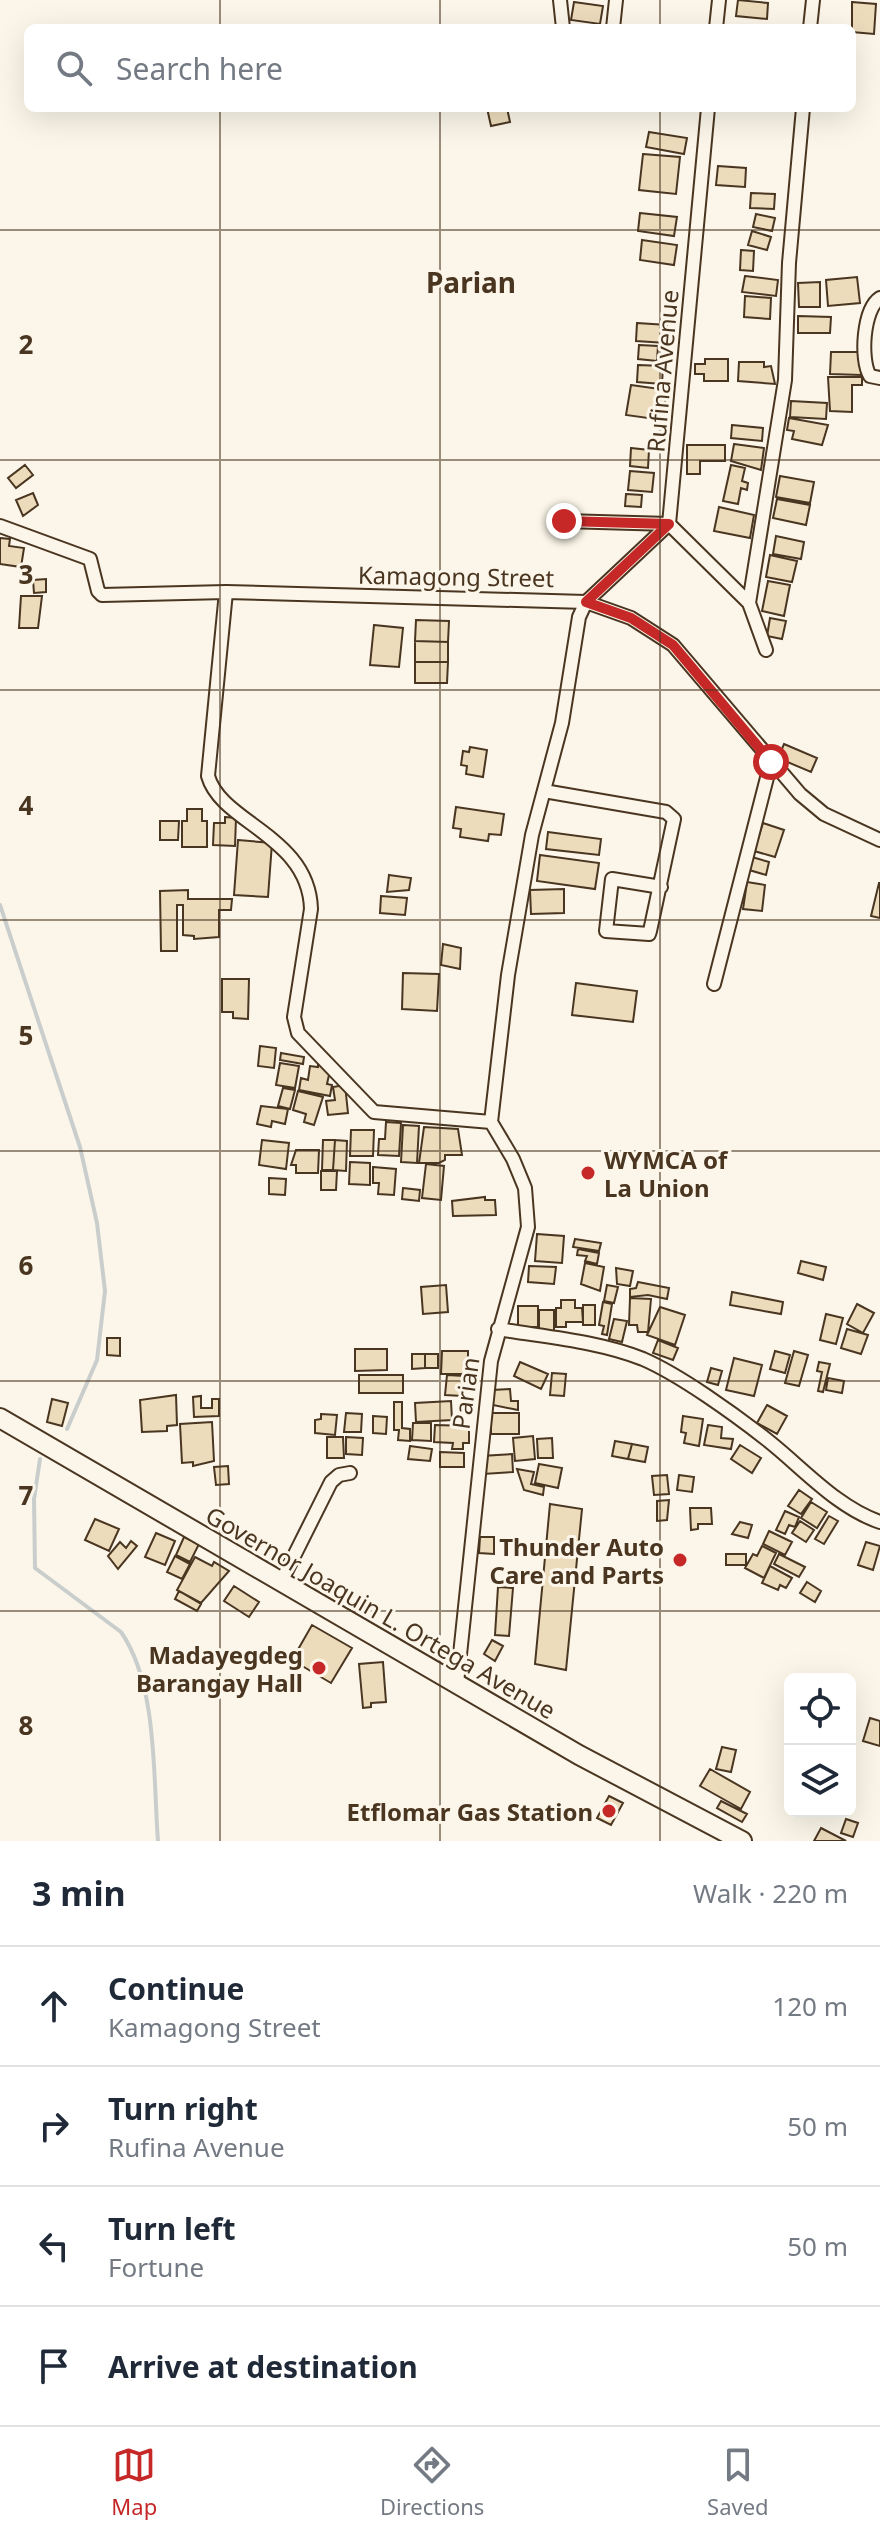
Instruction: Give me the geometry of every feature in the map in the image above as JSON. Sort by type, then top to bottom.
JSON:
[{"type":"main road","name":"Governor Joaquin L. Ortega Avenue","points":[[0,1418],[579,1755],[742,1841]]},
{"type":"street","points":[[560,0],[563,24]]},
{"type":"street","points":[[613,24],[616,0]]},
{"type":"street","points":[[716,24],[719,0]]},
{"type":"street","points":[[810,24],[813,0]]},
{"type":"street","name":"Rufina Avenue","points":[[669,524],[708,112]]},
{"type":"street","points":[[749,603],[785,380],[789,263],[803,112]]},
{"type":"street","points":[[880,298],[871,308],[866,367],[870,376],[880,378]]},
{"type":"street","points":[[564,521],[669,524],[749,603],[766,650]]},
{"type":"street","points":[[226,592],[208,776],[218,795],[284,850],[309,891],[311,909],[294,1017],[298,1033],[374,1112],[491,1122],[508,975],[532,835],[555,756],[579,617],[586,602],[669,524]]},
{"type":"street","name":"Kamagong Street","points":[[0,526],[90,559],[98,591],[102,595],[226,592],[586,602],[631,618],[673,645],[771,762],[824,814],[880,840]]},
{"type":"street","points":[[714,984],[771,762]]},
{"type":"street","points":[[544,791],[670,815],[674,819],[661,887],[647,935],[606,931],[612,879],[661,887]]},
{"type":"street","name":"Parian","points":[[457,1683],[486,1395],[498,1329],[528,1227],[525,1188],[513,1159],[491,1122]]},
{"type":"street","points":[[498,1329],[606,1348],[643,1359],[682,1381],[767,1439],[847,1506],[880,1522]]},
{"type":"street","points":[[281,1582],[331,1482],[350,1473]]},
{"type":"building","points":[[738,0],[768,3],[767,19],[736,16]]},
{"type":"building","points":[[574,2],[603,6],[600,24],[571,20]]},
{"type":"building","points":[[852,2],[876,4],[874,34],[856,32],[856,24],[852,24]]},
{"type":"building","points":[[488,112],[508,112],[510,122],[491,126]]},
{"type":"building","points":[[649,132],[687,138],[684,154],[646,147]]},
{"type":"building","points":[[643,154],[680,157],[676,194],[639,190]]},
{"type":"building","points":[[718,166],[746,168],[745,187],[716,185]]},
{"type":"building","points":[[751,193],[775,194],[774,209],[750,208]]},
{"type":"building","points":[[640,213],[677,217],[674,236],[638,231]]},
{"type":"building","points":[[756,214],[775,218],[772,231],[753,227]]},
{"type":"building","points":[[752,231],[771,237],[767,250],[748,245]]},
{"type":"building","points":[[642,240],[677,245],[674,265],[640,260]]},
{"type":"building","points":[[741,250],[754,251],[753,271],[740,270]]},
{"type":"building","points":[[745,276],[778,280],[776,296],[742,292]]},
{"type":"building","points":[[857,277],[860,303],[828,306],[826,280]]},
{"type":"building","points":[[820,282],[820,307],[799,307],[798,283]]},
{"type":"building","points":[[745,296],[771,298],[770,319],[744,317]]},
{"type":"building","points":[[798,316],[831,317],[830,333],[798,333]]},
{"type":"building","points":[[637,323],[667,325],[666,343],[636,341]]},
{"type":"building","points":[[639,345],[658,346],[657,361],[638,359]]},
{"type":"building","points":[[831,352],[861,352],[861,375],[830,374]]},
{"type":"building","points":[[705,359],[728,359],[728,381],[704,381],[704,374],[695,374],[695,364],[705,364]]},
{"type":"building","points":[[739,362],[764,362],[764,367],[771,366],[775,384],[738,381]]},
{"type":"building","points":[[638,365],[663,366],[662,384],[637,382]]},
{"type":"building","points":[[828,377],[862,377],[862,385],[852,385],[852,412],[830,411]]},
{"type":"building","points":[[631,385],[667,390],[662,420],[626,415]]},
{"type":"building","points":[[791,401],[827,403],[826,419],[790,417]]},
{"type":"building","points":[[789,418],[828,425],[822,445],[792,439],[794,431],[787,430]]},
{"type":"building","points":[[732,425],[763,428],[762,441],[731,438]]},
{"type":"building","points":[[734,444],[764,448],[761,470],[731,461]]},
{"type":"building","points":[[687,445],[725,445],[725,461],[700,461],[700,474],[687,474]]},
{"type":"building","points":[[631,448],[649,450],[648,468],[630,466]]},
{"type":"building","points":[[25,465],[33,475],[16,488],[8,478]]},
{"type":"building","points":[[731,465],[745,468],[742,481],[748,483],[747,490],[741,488],[738,504],[723,501]]},
{"type":"building","points":[[630,471],[654,473],[652,492],[628,490]]},
{"type":"building","points":[[780,476],[814,482],[810,503],[776,497]]},
{"type":"building","points":[[33,493],[38,505],[23,516],[16,500]]},
{"type":"building","points":[[626,494],[642,495],[641,507],[625,506]]},
{"type":"building","points":[[777,499],[810,505],[806,525],[773,518]]},
{"type":"building","points":[[719,507],[754,515],[750,538],[714,531]]},
{"type":"building","points":[[776,536],[804,542],[801,559],[773,554]]},
{"type":"building","points":[[0,538],[10,539],[9,546],[24,548],[21,567],[0,564]]},
{"type":"building","points":[[770,555],[797,561],[792,582],[766,577]]},
{"type":"building","points":[[46,579],[46,592],[34,593],[33,580]]},
{"type":"building","points":[[768,581],[790,585],[784,616],[762,611]]},
{"type":"building","points":[[21,596],[42,596],[38,628],[19,628]]},
{"type":"building","points":[[770,618],[786,621],[782,639],[767,636]]},
{"type":"building","points":[[416,620],[449,621],[448,642],[415,641]]},
{"type":"building","points":[[374,625],[403,628],[399,667],[370,665]]},
{"type":"building","points":[[415,641],[448,642],[448,662],[415,662]]},
{"type":"building","points":[[415,662],[448,662],[447,683],[415,683]]},
{"type":"building","points":[[784,744],[817,758],[811,772],[778,758]]},
{"type":"building","points":[[470,747],[487,750],[483,777],[466,774],[467,766],[461,765],[463,751],[469,752]]},
{"type":"building","points":[[456,807],[504,814],[501,835],[489,834],[488,841],[460,837],[461,829],[453,828]]},
{"type":"building","points":[[187,809],[202,809],[202,821],[207,821],[207,847],[182,847],[182,821],[187,821]]},
{"type":"building","points":[[225,817],[236,818],[235,846],[213,845],[214,823],[225,823]]},
{"type":"building","points":[[160,821],[179,821],[178,840],[160,840]]},
{"type":"building","points":[[763,823],[784,830],[775,857],[754,851]]},
{"type":"building","points":[[548,832],[601,839],[599,855],[546,849]]},
{"type":"building","points":[[238,840],[272,843],[268,897],[234,895]]},
{"type":"building","points":[[540,855],[599,863],[595,889],[537,881]]},
{"type":"building","points":[[752,857],[769,862],[766,875],[749,870]]},
{"type":"building","points":[[389,875],[411,878],[409,890],[387,892]]},
{"type":"building","points":[[747,882],[765,885],[762,911],[743,909]]},
{"type":"building","points":[[880,883],[880,918],[871,916]]},
{"type":"building","points":[[564,889],[564,913],[531,914],[530,890]]},
{"type":"building","points":[[188,890],[188,899],[232,899],[231,910],[219,910],[219,937],[194,939],[194,936],[183,935],[183,905],[177,905],[177,951],[161,951],[160,891]]},
{"type":"building","points":[[381,896],[407,898],[405,915],[380,913]]},
{"type":"building","points":[[443,944],[461,948],[460,969],[441,965]]},
{"type":"building","points":[[403,973],[439,974],[437,1011],[402,1009]]},
{"type":"building","points":[[222,979],[249,979],[248,1019],[233,1018],[233,1012],[222,1012]]},
{"type":"building","points":[[576,983],[637,991],[633,1022],[572,1015]]},
{"type":"building","points":[[260,1046],[276,1048],[274,1068],[258,1066]]},
{"type":"building","points":[[281,1053],[304,1057],[303,1064],[280,1060]]},
{"type":"building","points":[[280,1063],[299,1066],[295,1088],[276,1085]]},
{"type":"building","points":[[318,1063],[331,1066],[327,1084],[332,1085],[330,1096],[299,1090],[301,1078],[308,1080],[310,1066],[318,1067]]},
{"type":"building","points":[[345,1085],[348,1113],[328,1115],[326,1101],[335,1100],[333,1087]]},
{"type":"building","points":[[283,1088],[295,1090],[290,1109],[278,1106]]},
{"type":"building","points":[[298,1091],[323,1097],[314,1125],[304,1122],[306,1114],[293,1110]]},
{"type":"building","points":[[261,1106],[288,1109],[285,1124],[272,1121],[271,1127],[257,1124]]},
{"type":"building","points":[[386,1122],[401,1123],[399,1156],[378,1155],[379,1139],[385,1139]]},
{"type":"building","points":[[403,1125],[419,1126],[417,1163],[401,1162]]},
{"type":"building","points":[[424,1127],[458,1129],[462,1155],[445,1155],[445,1160],[439,1163],[419,1163]]},
{"type":"building","points":[[351,1130],[374,1130],[373,1156],[350,1156]]},
{"type":"building","points":[[262,1140],[289,1143],[286,1169],[259,1165]]},
{"type":"building","points":[[323,1140],[335,1140],[333,1170],[322,1170]]},
{"type":"building","points":[[335,1140],[347,1141],[346,1171],[333,1170]]},
{"type":"building","points":[[296,1150],[319,1150],[318,1173],[296,1173],[296,1165],[291,1165]]},
{"type":"building","points":[[350,1162],[370,1163],[370,1185],[349,1184]]},
{"type":"building","points":[[426,1164],[444,1166],[441,1200],[422,1198]]},
{"type":"building","points":[[373,1167],[396,1169],[394,1195],[378,1194],[379,1183],[373,1183]]},
{"type":"building","points":[[321,1171],[337,1171],[336,1190],[321,1190]]},
{"type":"building","points":[[269,1178],[286,1179],[285,1195],[269,1194]]},
{"type":"building","points":[[403,1188],[420,1190],[419,1201],[402,1199]]},
{"type":"building","points":[[485,1197],[485,1200],[495,1200],[496,1215],[453,1216],[452,1201]]},
{"type":"building","points":[[537,1234],[564,1236],[562,1263],[535,1261]]},
{"type":"building","points":[[575,1239],[601,1243],[599,1251],[573,1247]]},
{"type":"building","points":[[578,1249],[599,1253],[597,1264],[585,1261],[587,1256],[577,1255]]},
{"type":"building","points":[[801,1261],[826,1267],[823,1280],[798,1273]]},
{"type":"building","points":[[585,1263],[604,1267],[600,1291],[581,1284]]},
{"type":"building","points":[[529,1266],[556,1267],[554,1284],[528,1282]]},
{"type":"building","points":[[616,1268],[633,1271],[630,1286],[617,1284]]},
{"type":"building","points":[[638,1282],[669,1288],[667,1299],[648,1295],[630,1297],[630,1289],[636,1288]]},
{"type":"building","points":[[446,1285],[448,1312],[423,1314],[421,1287]]},
{"type":"building","points":[[607,1285],[618,1287],[614,1303],[604,1301]]},
{"type":"building","points":[[732,1292],[783,1302],[781,1314],[730,1305]]},
{"type":"building","points":[[630,1298],[651,1299],[648,1332],[638,1332],[637,1325],[629,1325]]},
{"type":"building","points":[[561,1300],[575,1300],[575,1308],[582,1308],[583,1322],[566,1322],[566,1327],[556,1327],[556,1308],[561,1308]]},
{"type":"building","points":[[603,1302],[612,1304],[607,1335],[602,1334],[604,1326],[599,1325]]},
{"type":"building","points":[[857,1304],[874,1313],[863,1333],[847,1324]]},
{"type":"building","points":[[583,1305],[595,1305],[595,1325],[583,1325]]},
{"type":"building","points":[[518,1306],[538,1306],[538,1327],[518,1327]]},
{"type":"building","points":[[660,1307],[685,1315],[675,1345],[647,1335]]},
{"type":"building","points":[[539,1310],[554,1310],[554,1335],[539,1335]]},
{"type":"building","points":[[826,1314],[843,1318],[836,1344],[820,1340]]},
{"type":"building","points":[[614,1319],[627,1321],[622,1342],[609,1339]]},
{"type":"building","points":[[847,1329],[868,1335],[861,1354],[841,1348]]},
{"type":"building","points":[[107,1338],[120,1338],[120,1356],[107,1355]]},
{"type":"building","points":[[658,1340],[678,1348],[673,1360],[653,1353]]},
{"type":"building","points":[[355,1349],[387,1349],[387,1370],[355,1371]]},
{"type":"building","points":[[442,1351],[468,1351],[468,1374],[441,1374]]},
{"type":"building","points":[[775,1351],[790,1355],[785,1373],[770,1369]]},
{"type":"building","points":[[794,1351],[808,1355],[799,1386],[785,1383]]},
{"type":"building","points":[[412,1354],[425,1354],[425,1368],[412,1369]]},
{"type":"building","points":[[425,1354],[438,1354],[438,1368],[425,1368]]},
{"type":"building","points":[[734,1358],[762,1365],[754,1396],[726,1390]]},
{"type":"building","points":[[520,1362],[548,1374],[541,1389],[514,1376]]},
{"type":"building","points":[[819,1362],[830,1364],[823,1392],[818,1391],[822,1372],[817,1371]]},
{"type":"building","points":[[711,1368],[722,1371],[718,1385],[707,1382]]},
{"type":"building","points":[[552,1373],[566,1374],[564,1396],[550,1395]]},
{"type":"building","points":[[359,1375],[403,1375],[403,1393],[359,1393]]},
{"type":"building","points":[[447,1375],[464,1376],[463,1396],[445,1395]]},
{"type":"building","points":[[828,1378],[844,1381],[842,1393],[826,1390]]},
{"type":"building","points":[[510,1389],[511,1401],[518,1401],[518,1410],[493,1405],[492,1390]]},
{"type":"building","points":[[176,1395],[177,1425],[167,1426],[167,1431],[142,1432],[140,1400]]},
{"type":"building","points":[[201,1396],[201,1408],[212,1408],[212,1399],[219,1399],[219,1416],[194,1417],[193,1397]]},
{"type":"building","points":[[52,1399],[68,1403],[62,1426],[47,1422]]},
{"type":"building","points":[[451,1401],[452,1420],[416,1422],[415,1403]]},
{"type":"building","points":[[394,1402],[402,1402],[402,1428],[410,1429],[410,1441],[398,1440],[399,1430],[394,1430]]},
{"type":"building","points":[[767,1405],[787,1416],[777,1434],[757,1423]]},
{"type":"building","points":[[346,1413],[362,1414],[361,1432],[344,1432]]},
{"type":"building","points":[[491,1413],[519,1413],[519,1434],[491,1434]]},
{"type":"building","points":[[321,1414],[337,1415],[335,1435],[315,1433],[315,1420],[321,1419]]},
{"type":"building","points":[[373,1416],[387,1417],[386,1434],[373,1433]]},
{"type":"building","points":[[683,1416],[703,1419],[699,1446],[684,1443],[686,1433],[681,1432]]},
{"type":"building","points":[[212,1422],[214,1461],[193,1466],[193,1462],[182,1463],[180,1424]]},
{"type":"building","points":[[413,1423],[431,1423],[431,1441],[412,1440]]},
{"type":"building","points":[[435,1425],[469,1426],[469,1443],[463,1443],[463,1449],[452,1449],[453,1443],[434,1442]]},
{"type":"building","points":[[708,1425],[722,1427],[721,1438],[733,1439],[731,1449],[704,1445]]},
{"type":"building","points":[[533,1436],[535,1459],[515,1461],[513,1438]]},
{"type":"building","points":[[327,1437],[343,1437],[344,1458],[327,1458]]},
{"type":"building","points":[[346,1437],[363,1438],[362,1455],[346,1454]]},
{"type":"building","points":[[552,1438],[553,1458],[538,1458],[537,1439]]},
{"type":"building","points":[[615,1441],[632,1444],[628,1459],[612,1456]]},
{"type":"building","points":[[632,1444],[648,1447],[645,1462],[628,1459]]},
{"type":"building","points":[[740,1445],[761,1458],[752,1473],[731,1459]]},
{"type":"building","points":[[410,1446],[432,1449],[430,1461],[408,1459]]},
{"type":"building","points":[[440,1452],[464,1453],[464,1467],[440,1467]]},
{"type":"building","points":[[512,1454],[513,1472],[483,1474],[481,1456]]},
{"type":"building","points":[[539,1464],[562,1468],[558,1488],[535,1483]]},
{"type":"building","points":[[228,1466],[229,1484],[216,1485],[214,1467]]},
{"type":"building","points":[[517,1469],[534,1472],[531,1484],[544,1487],[543,1495],[524,1490]]},
{"type":"building","points":[[667,1475],[669,1494],[654,1495],[652,1476]]},
{"type":"building","points":[[679,1475],[694,1477],[692,1492],[677,1490]]},
{"type":"building","points":[[799,1490],[812,1499],[801,1514],[788,1506]]},
{"type":"building","points":[[669,1500],[667,1520],[657,1521],[657,1501]]},
{"type":"building","points":[[811,1502],[827,1512],[817,1528],[801,1518]]},
{"type":"building","points":[[550,1504],[582,1509],[566,1670],[535,1664]]},
{"type":"building","points":[[690,1508],[711,1508],[712,1524],[698,1524],[698,1529],[691,1530]]},
{"type":"building","points":[[785,1511],[799,1517],[795,1527],[789,1525],[785,1534],[776,1530]]},
{"type":"building","points":[[829,1516],[838,1521],[824,1544],[815,1539]]},
{"type":"building","points":[[95,1519],[119,1529],[109,1551],[85,1540]]},
{"type":"building","points":[[800,1521],[814,1530],[806,1542],[792,1533]]},
{"type":"building","points":[[740,1522],[752,1525],[748,1538],[732,1534]]},
{"type":"building","points":[[769,1531],[792,1542],[785,1555],[763,1544]]},
{"type":"building","points":[[156,1533],[175,1541],[165,1565],[145,1557]]},
{"type":"building","points":[[184,1537],[199,1544],[190,1562],[176,1555]]},
{"type":"building","points":[[480,1537],[494,1537],[494,1554],[479,1553]]},
{"type":"building","points":[[131,1541],[137,1546],[118,1569],[108,1556],[120,1542],[126,1548]]},
{"type":"building","points":[[866,1542],[880,1546],[873,1570],[858,1565]]},
{"type":"building","points":[[762,1546],[776,1553],[764,1578],[745,1568]]},
{"type":"building","points":[[726,1554],[746,1554],[746,1565],[726,1565]]},
{"type":"building","points":[[779,1554],[805,1567],[799,1577],[774,1564]]},
{"type":"building","points":[[175,1556],[190,1564],[182,1579],[167,1572]]},
{"type":"building","points":[[195,1557],[212,1566],[214,1562],[229,1571],[201,1603],[177,1590]]},
{"type":"building","points":[[770,1566],[792,1578],[786,1588],[780,1585],[778,1590],[762,1583]]},
{"type":"building","points":[[807,1582],[821,1591],[815,1602],[800,1593]]},
{"type":"building","points":[[234,1586],[259,1602],[249,1617],[224,1601]]},
{"type":"building","points":[[498,1587],[513,1588],[509,1636],[495,1635]]},
{"type":"building","points":[[179,1591],[201,1604],[197,1611],[175,1599]]},
{"type":"building","points":[[312,1625],[352,1648],[331,1683],[292,1660]]},
{"type":"building","points":[[492,1640],[503,1646],[495,1661],[484,1654]]},
{"type":"building","points":[[383,1662],[386,1702],[371,1703],[371,1707],[363,1708],[359,1664]]},
{"type":"building","points":[[870,1718],[880,1721],[880,1746],[863,1741]]},
{"type":"building","points":[[722,1747],[736,1750],[731,1772],[716,1769]]},
{"type":"building","points":[[710,1769],[750,1792],[741,1809],[700,1786]]},
{"type":"building","name":"Etflomar Gas Station","points":[[609,1796],[623,1803],[611,1825],[597,1818]]},
{"type":"building","points":[[721,1801],[747,1814],[742,1822],[717,1808]]},
{"type":"building","points":[[846,1819],[858,1823],[853,1837],[841,1833]]},
{"type":"building","points":[[821,1828],[846,1841],[814,1841]]},
{"type":"waterway","points":[[0,905],[80,1147],[97,1223],[105,1291],[97,1360],[67,1429]]},
{"type":"waterway","points":[[40,1459],[34,1499],[35,1568],[121,1632],[133,1654],[142,1678],[152,1733],[158,1841]]},
{"type":"place","name":"WYMCA of La Union","points":[[588,1173]]},
{"type":"place","name":"Thunder Auto Care and Parts","points":[[680,1560]]},
{"type":"place","name":"Madayegdeg Barangay Hall","points":[[319,1668]]},
{"type":"place","name":"Etflomar Gas Station","points":[[609,1811]]},
{"type":"district","name":"Parian","points":[[471,282]]},
{"type":"route","points":[[564,521],[669,524],[586,602],[631,618],[656,631],[673,645],[771,762]]}]
